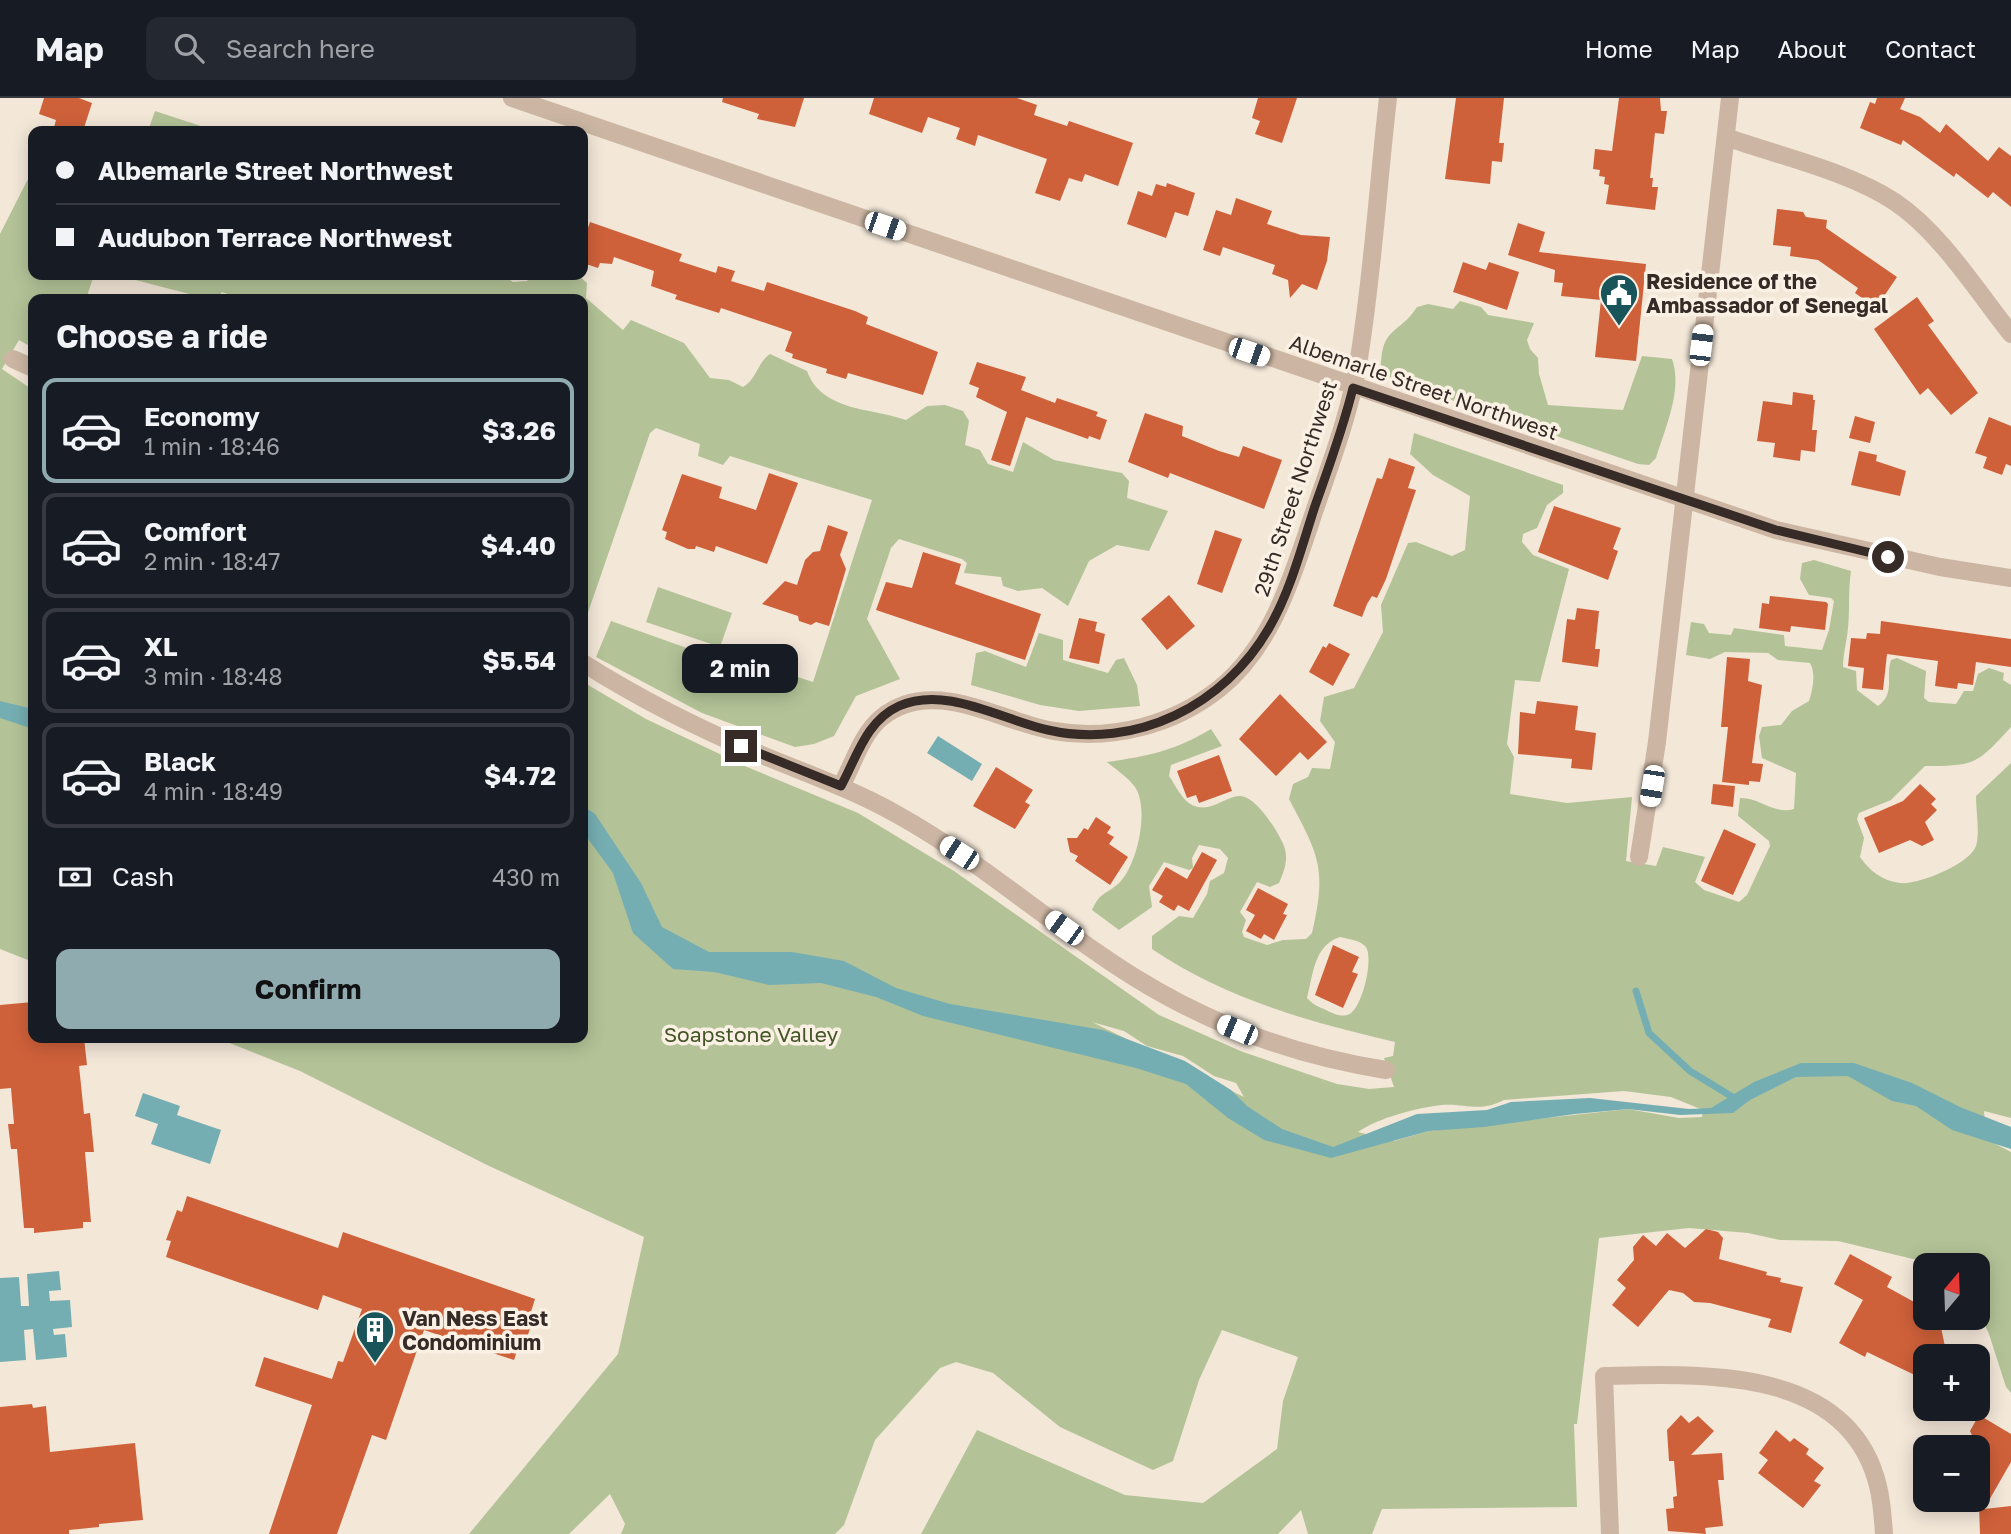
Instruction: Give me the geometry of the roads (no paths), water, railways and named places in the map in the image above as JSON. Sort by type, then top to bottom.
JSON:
[{"type":"street","name":"Albemarle Street Northwest","points":[[513,98],[1353,388],[1776,530],[1940,568],[2011,578]]},
{"type":"street","name":"29th Street Northwest","points":[[841,786],[867,733],[885,715],[909,703],[942,701],[1058,732],[1108,733],[1154,724],[1191,707],[1219,690],[1253,654],[1278,611],[1353,388],[1359,359],[1388,98]]},
{"type":"street","points":[[1639,857],[1655,760],[1730,98]]},
{"type":"street","points":[[1726,137],[1858,183],[1895,202],[1927,229],[2011,334]]},
{"type":"street","points":[[13,359],[28,366]]},
{"type":"street","points":[[588,666],[629,693],[841,786],[929,834],[1133,977],[1194,1011],[1289,1048],[1386,1070]]},
{"type":"street","points":[[1610,1534],[1604,1376],[1717,1376],[1769,1385],[1816,1404],[1851,1433],[1870,1463],[1878,1485],[1884,1534]]},
{"type":"water","points":[[0,701],[28,708],[28,727],[0,718]]},
{"type":"water","points":[[938,736],[982,764],[972,781],[927,753]]},
{"type":"water","points":[[588,809],[595,814],[641,883],[662,927],[709,952],[792,952],[844,961],[896,988],[950,1004],[1103,1030],[1185,1061],[1231,1090],[1247,1106],[1282,1129],[1333,1147],[1417,1114],[1487,1110],[1511,1102],[1590,1098],[1689,1109],[1711,1108],[1754,1082],[1801,1063],[1854,1063],[1912,1083],[1960,1107],[2011,1127],[2011,1149],[1952,1130],[1916,1106],[1892,1101],[1848,1076],[1796,1077],[1750,1100],[1733,1113],[1680,1115],[1628,1109],[1575,1114],[1484,1127],[1429,1131],[1331,1158],[1264,1140],[1228,1118],[1186,1084],[1136,1068],[923,1016],[876,997],[821,983],[769,985],[714,972],[673,969],[633,933],[613,873],[588,839]]},
{"type":"water","points":[[143,1093],[180,1106],[177,1115],[221,1130],[210,1164],[151,1144],[158,1124],[135,1116]]},
{"type":"water","points":[[59,1271],[61,1290],[49,1291],[50,1301],[70,1300],[72,1327],[53,1329],[54,1335],[65,1334],[67,1357],[36,1360],[33,1329],[24,1330],[26,1360],[0,1362],[0,1278],[19,1277],[21,1306],[29,1306],[27,1274]]},
{"type":"waterway","points":[[1636,991],[1649,1033],[1690,1071],[1739,1101]]},
{"type":"place","name":"Residence of the Ambassador of Senegal","points":[[1619,327]]},
{"type":"place","name":"Van Ness East Condominium","points":[[375,1364]]},
{"type":"park label","name":"Soapstone Valley","points":[[751,1034]]}]
